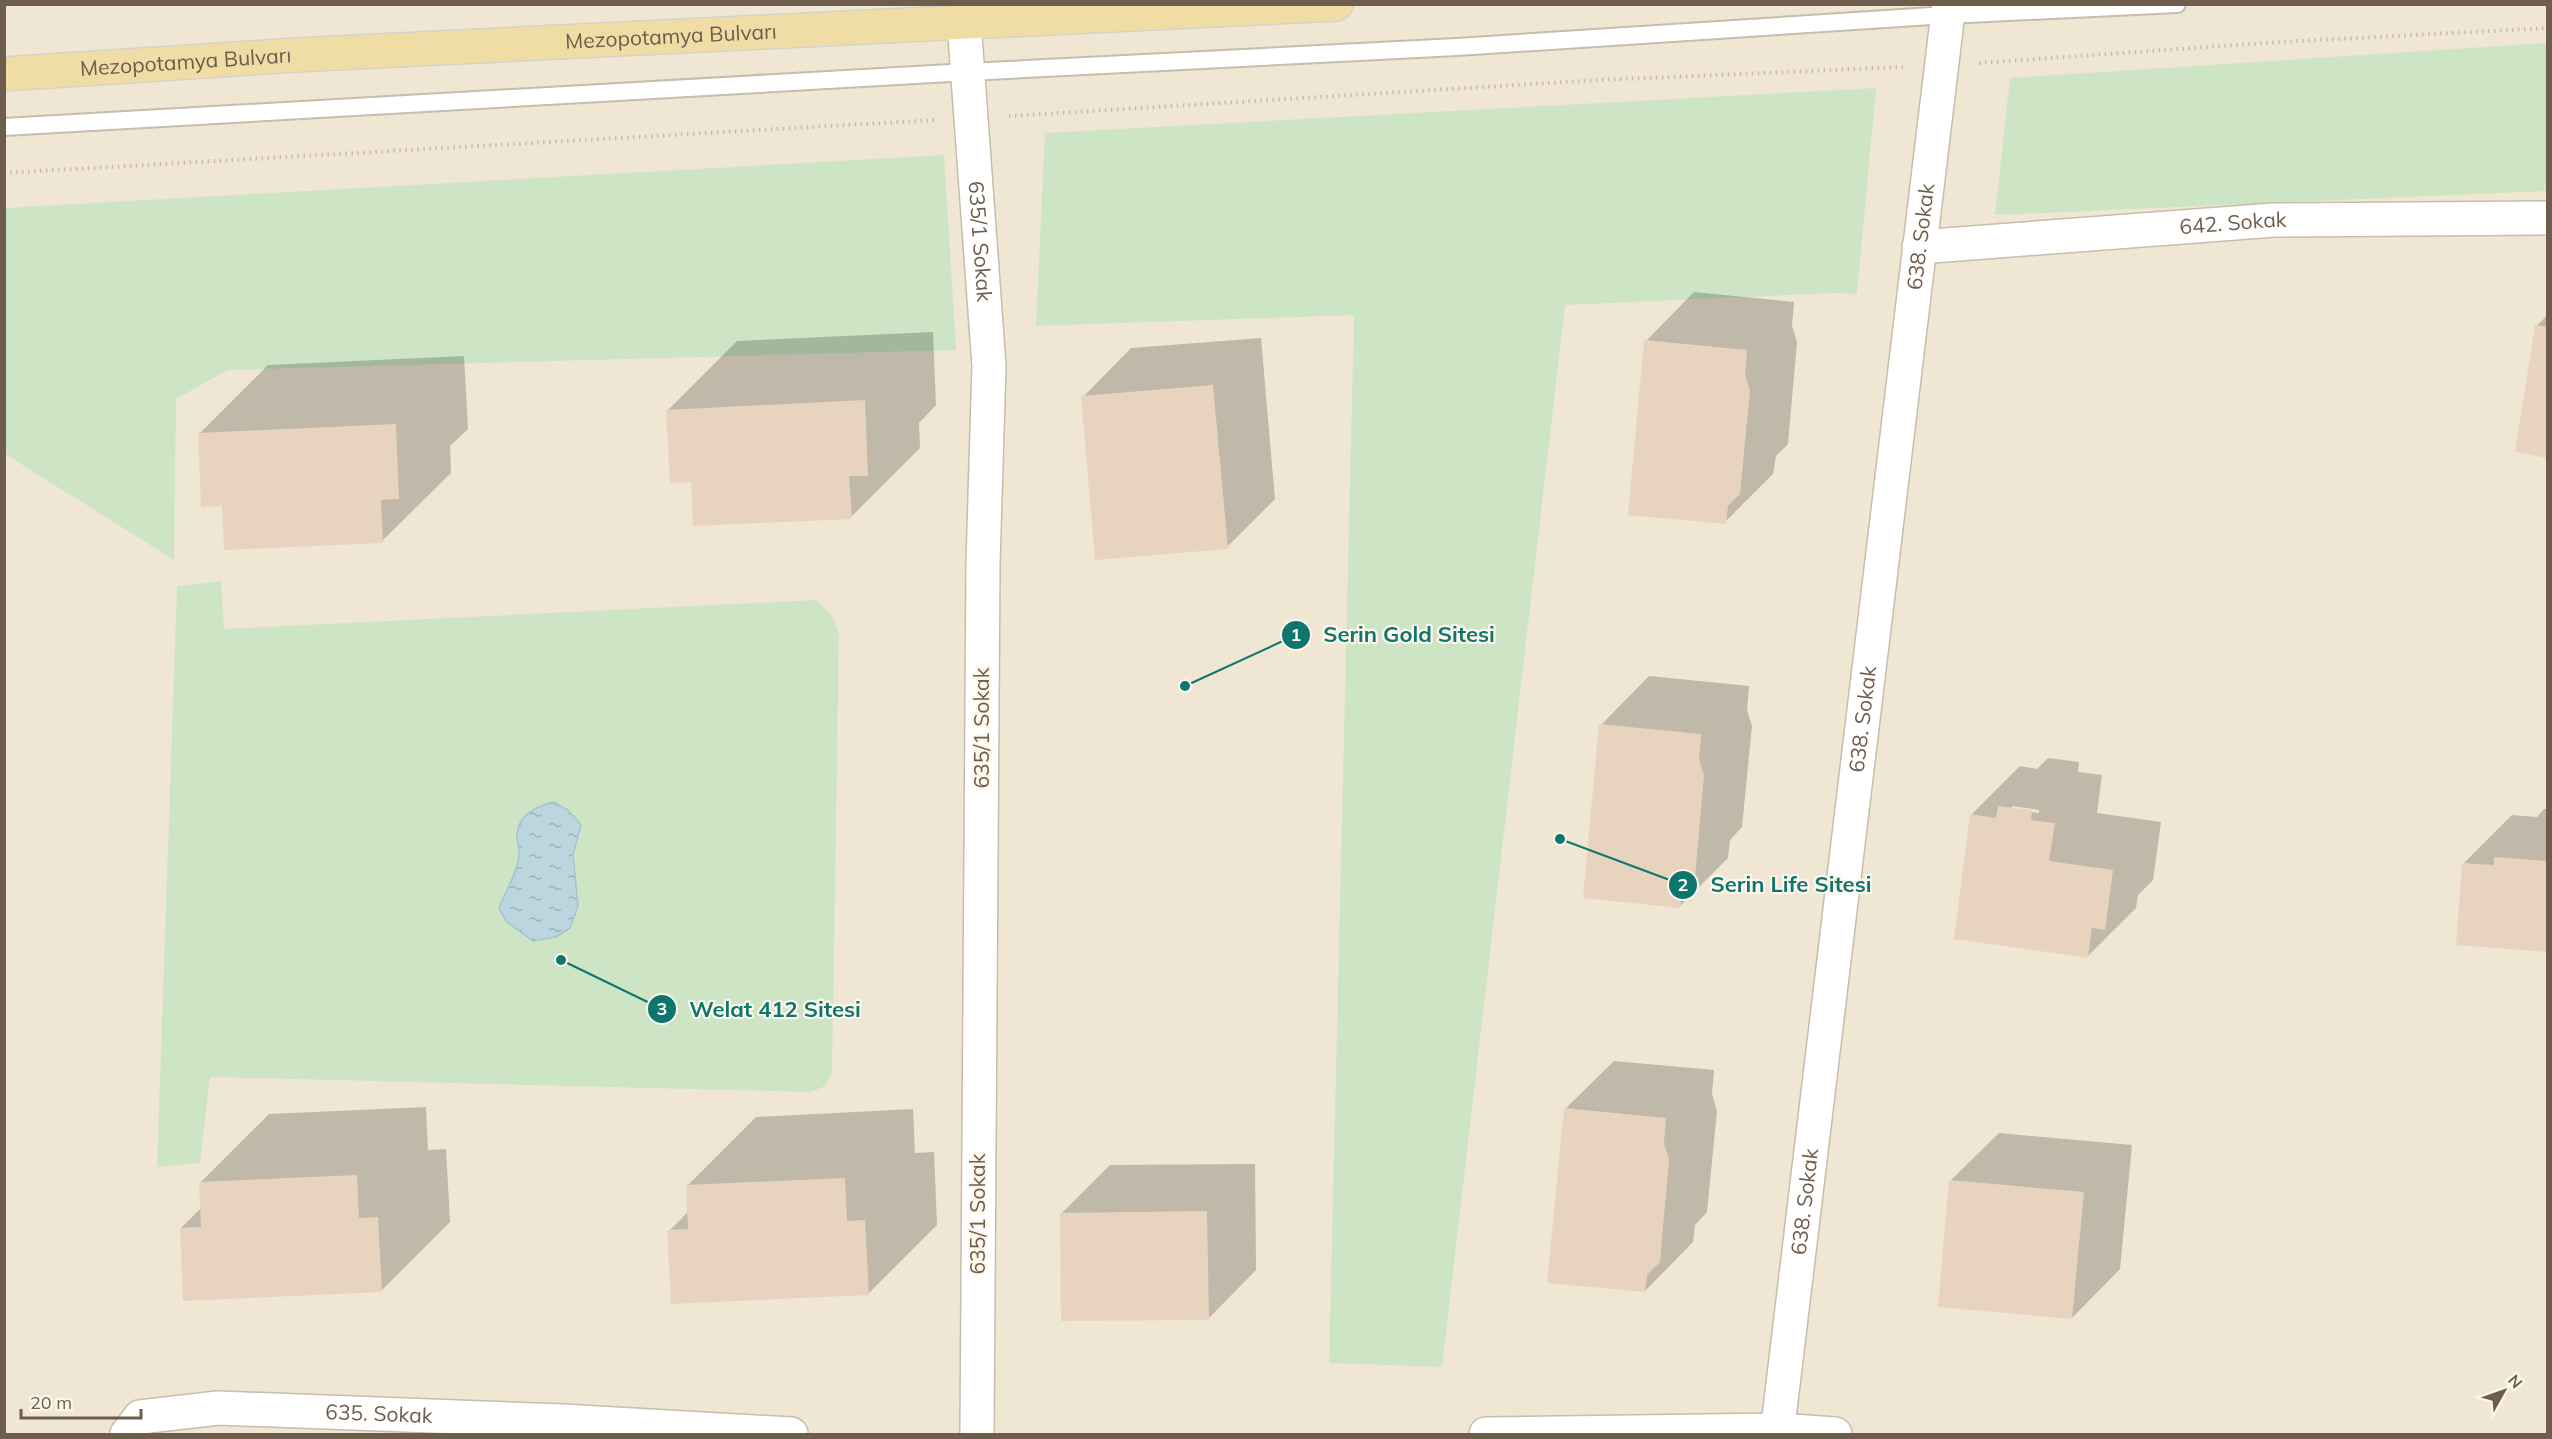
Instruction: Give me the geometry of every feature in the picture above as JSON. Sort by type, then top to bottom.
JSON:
[{"type":"main road","name":"Mezopotamya Bulvarı","points":[[4,74],[296,55],[1336,4]]},
{"type":"street","name":"638. Sokak","points":[[1777,1432],[1948,10]]},
{"type":"street","name":"635/1 Sokak","points":[[964,22],[988,366],[983,575],[977,1434]]},
{"type":"street","name":"642. Sokak","points":[[1919,247],[2274,220],[2547,218]]},
{"type":"street","name":"635. Sokak","points":[[127,1434],[140,1417],[218,1408],[563,1421],[791,1434]]},
{"type":"street","points":[[1486,1434],[1777,1432],[1835,1434]]},
{"type":"lane","points":[[4,127],[968,72],[1457,47],[1948,10],[2177,4]]},
{"type":"path","points":[[4,173],[1598,80],[1941,65],[2280,42],[2547,28]]},
{"type":"shaded area","points":[[5,5],[2547,5],[2547,1434],[5,1434]]},
{"type":"green space","points":[[2547,43],[2547,191],[1995,215],[2010,78]]},
{"type":"green space","points":[[1876,88],[1857,294],[1835,293],[1565,305],[1442,1367],[1329,1363],[1354,315],[1036,326],[1045,133]]},
{"type":"green space","points":[[944,155],[956,350],[228,370],[176,399],[174,560],[5,454],[5,208]]},
{"type":"green space","points":[[221,581],[224,629],[816,600],[831,614],[839,633],[832,1072],[825,1086],[811,1092],[210,1077],[200,1163],[157,1167],[177,586]]},
{"type":"water","points":[[553,802],[568,810],[581,825],[573,855],[578,906],[570,928],[556,937],[533,941],[506,921],[499,908],[518,863],[517,833],[522,820],[535,809]]},
{"type":"building","points":[[2535,325],[2548,327],[2548,458],[2515,452]]},
{"type":"building","points":[[1644,340],[1747,350],[1745,375],[1750,391],[1740,494],[1728,506],[1726,524],[1628,515]]},
{"type":"building","points":[[1213,385],[1228,549],[1095,560],[1081,396]]},
{"type":"building","points":[[865,400],[868,476],[849,476],[852,519],[693,526],[691,482],[670,483],[666,410]]},
{"type":"building","points":[[396,424],[399,499],[381,500],[383,543],[224,550],[222,506],[201,507],[198,433]]},
{"type":"building","points":[[1599,724],[1701,734],[1699,759],[1704,775],[1695,877],[1682,890],[1680,908],[1583,898]]},
{"type":"building","points":[[1998,806],[2032,810],[2031,820],[2055,823],[2049,861],[2113,870],[2105,930],[2092,928],[2088,958],[1954,939],[1970,814],[1996,818]]},
{"type":"building","points":[[2494,857],[2548,861],[2548,952],[2456,945],[2462,863],[2494,865]]},
{"type":"building","points":[[1564,1108],[1666,1118],[1664,1143],[1669,1160],[1660,1262],[1647,1275],[1645,1292],[1547,1283]]},
{"type":"building","points":[[357,1175],[359,1218],[378,1217],[382,1292],[183,1301],[180,1228],[201,1227],[199,1182]]},
{"type":"building","points":[[845,1178],[847,1221],[865,1220],[869,1295],[671,1304],[667,1230],[688,1229],[686,1185]]},
{"type":"building","points":[[1949,1180],[2084,1192],[2072,1319],[1938,1307]]},
{"type":"building","points":[[1207,1211],[1209,1320],[1061,1321],[1060,1213]]},
{"type":"place","name":"Serin Gold Sitesi","points":[[1185,686]]},
{"type":"place","name":"Serin Life Sitesi","points":[[1560,839]]},
{"type":"place","name":"Welat 412 Sitesi","points":[[561,960]]}]
